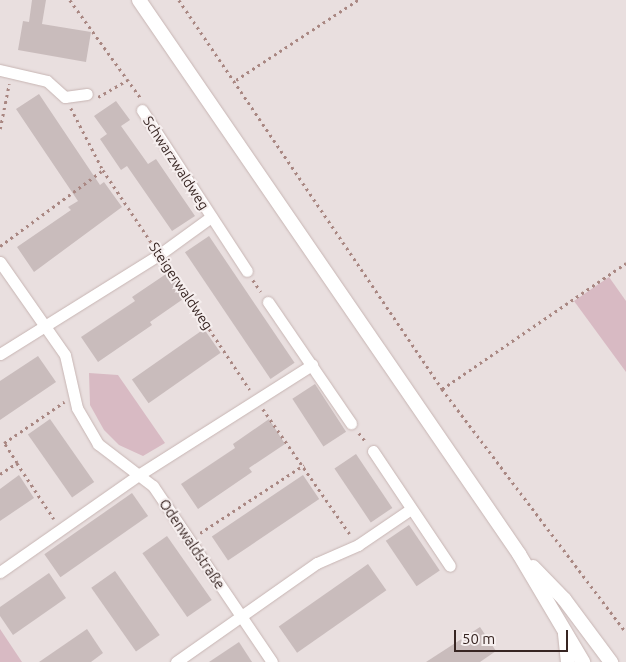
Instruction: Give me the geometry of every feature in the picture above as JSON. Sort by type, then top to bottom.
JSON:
[{"type":"main road","points":[[139,0],[520,554],[583,662]]},
{"type":"main road","points":[[520,554],[564,599],[611,662]]},
{"type":"main road","points":[[565,634],[568,662]]},
{"type":"street","points":[[6,71],[47,81],[65,97],[87,94]]},
{"type":"street","name":"Schwarzwaldweg","points":[[142,110],[247,271]]},
{"type":"street","name":"Schwarzwaldweg","points":[[43,324],[160,254],[211,217]]},
{"type":"street","name":"Odenwaldstraße","points":[[0,262],[70,364],[75,394],[84,423],[98,444],[140,474],[153,486],[272,662]]},
{"type":"street","points":[[268,302],[351,423]]},
{"type":"street","points":[[0,354],[43,324]]},
{"type":"street","points":[[0,572],[62,531],[140,474],[258,402],[312,365]]},
{"type":"street","points":[[373,451],[450,566]]},
{"type":"street","points":[[176,662],[317,563],[358,546],[411,510]]},
{"type":"path","points":[[70,0],[143,102],[142,110]]},
{"type":"path","points":[[179,0],[235,80],[442,389],[626,632]]},
{"type":"path","points":[[235,80],[358,0]]},
{"type":"path","points":[[0,129],[6,71]]},
{"type":"path","points":[[87,94],[101,98],[128,80]]},
{"type":"path","name":"Steigerwaldweg","points":[[65,97],[103,170],[258,402],[304,465],[358,546]]},
{"type":"path","points":[[0,246],[103,170]]},
{"type":"path","points":[[442,389],[626,263]]},
{"type":"path","points":[[247,271],[268,302]]},
{"type":"path","points":[[62,531],[4,443],[75,394]]},
{"type":"path","points":[[351,423],[373,451]]},
{"type":"path","points":[[0,474],[17,463]]},
{"type":"path","points":[[189,541],[304,465]]},
{"type":"shaded area","points":[[609,277],[626,301],[626,372],[574,301]]},
{"type":"shaded area","points":[[89,373],[118,375],[165,443],[143,456],[119,445],[104,430],[90,405]]},
{"type":"shaded area","points":[[0,629],[22,662],[0,662]]},
{"type":"building","points":[[32,0],[46,0],[42,24],[91,32],[86,62],[18,50],[23,21],[29,22]]},
{"type":"building","points":[[39,94],[100,185],[104,182],[122,207],[34,272],[17,247],[71,210],[68,207],[78,201],[16,109]]},
{"type":"building","points":[[116,101],[130,120],[121,126],[148,164],[156,159],[195,216],[172,231],[127,166],[121,170],[100,139],[107,134],[94,116]]},
{"type":"building","points":[[209,236],[295,363],[271,379],[185,252]]},
{"type":"building","points":[[169,272],[186,297],[150,322],[152,325],[98,362],[81,337],[135,301],[132,297]]},
{"type":"building","points":[[204,329],[221,353],[149,403],[132,379]]},
{"type":"building","points":[[38,356],[56,382],[0,420],[0,381]]},
{"type":"building","points":[[315,384],[346,432],[323,447],[292,399]]},
{"type":"building","points":[[50,419],[94,482],[72,498],[28,434]]},
{"type":"building","points":[[269,419],[285,444],[249,468],[252,472],[198,509],[181,484],[235,448],[233,444]]},
{"type":"building","points":[[356,454],[392,508],[371,522],[334,469]]},
{"type":"building","points":[[19,475],[34,498],[0,521],[0,489]]},
{"type":"building","points":[[303,475],[319,499],[228,561],[212,537]]},
{"type":"building","points":[[132,493],[148,516],[60,577],[44,554]]},
{"type":"building","points":[[409,525],[440,571],[417,586],[386,541]]},
{"type":"building","points":[[167,536],[212,600],[187,617],[142,553]]},
{"type":"building","points":[[368,564],[386,590],[297,653],[279,627]]},
{"type":"building","points":[[115,571],[160,635],[136,652],[91,588]]},
{"type":"building","points":[[49,573],[66,598],[13,635],[0,616],[0,607]]},
{"type":"building","points":[[480,627],[496,651],[480,662],[426,662]]},
{"type":"building","points":[[87,629],[103,653],[91,662],[39,662]]},
{"type":"building","points":[[239,642],[252,662],[209,662]]}]
